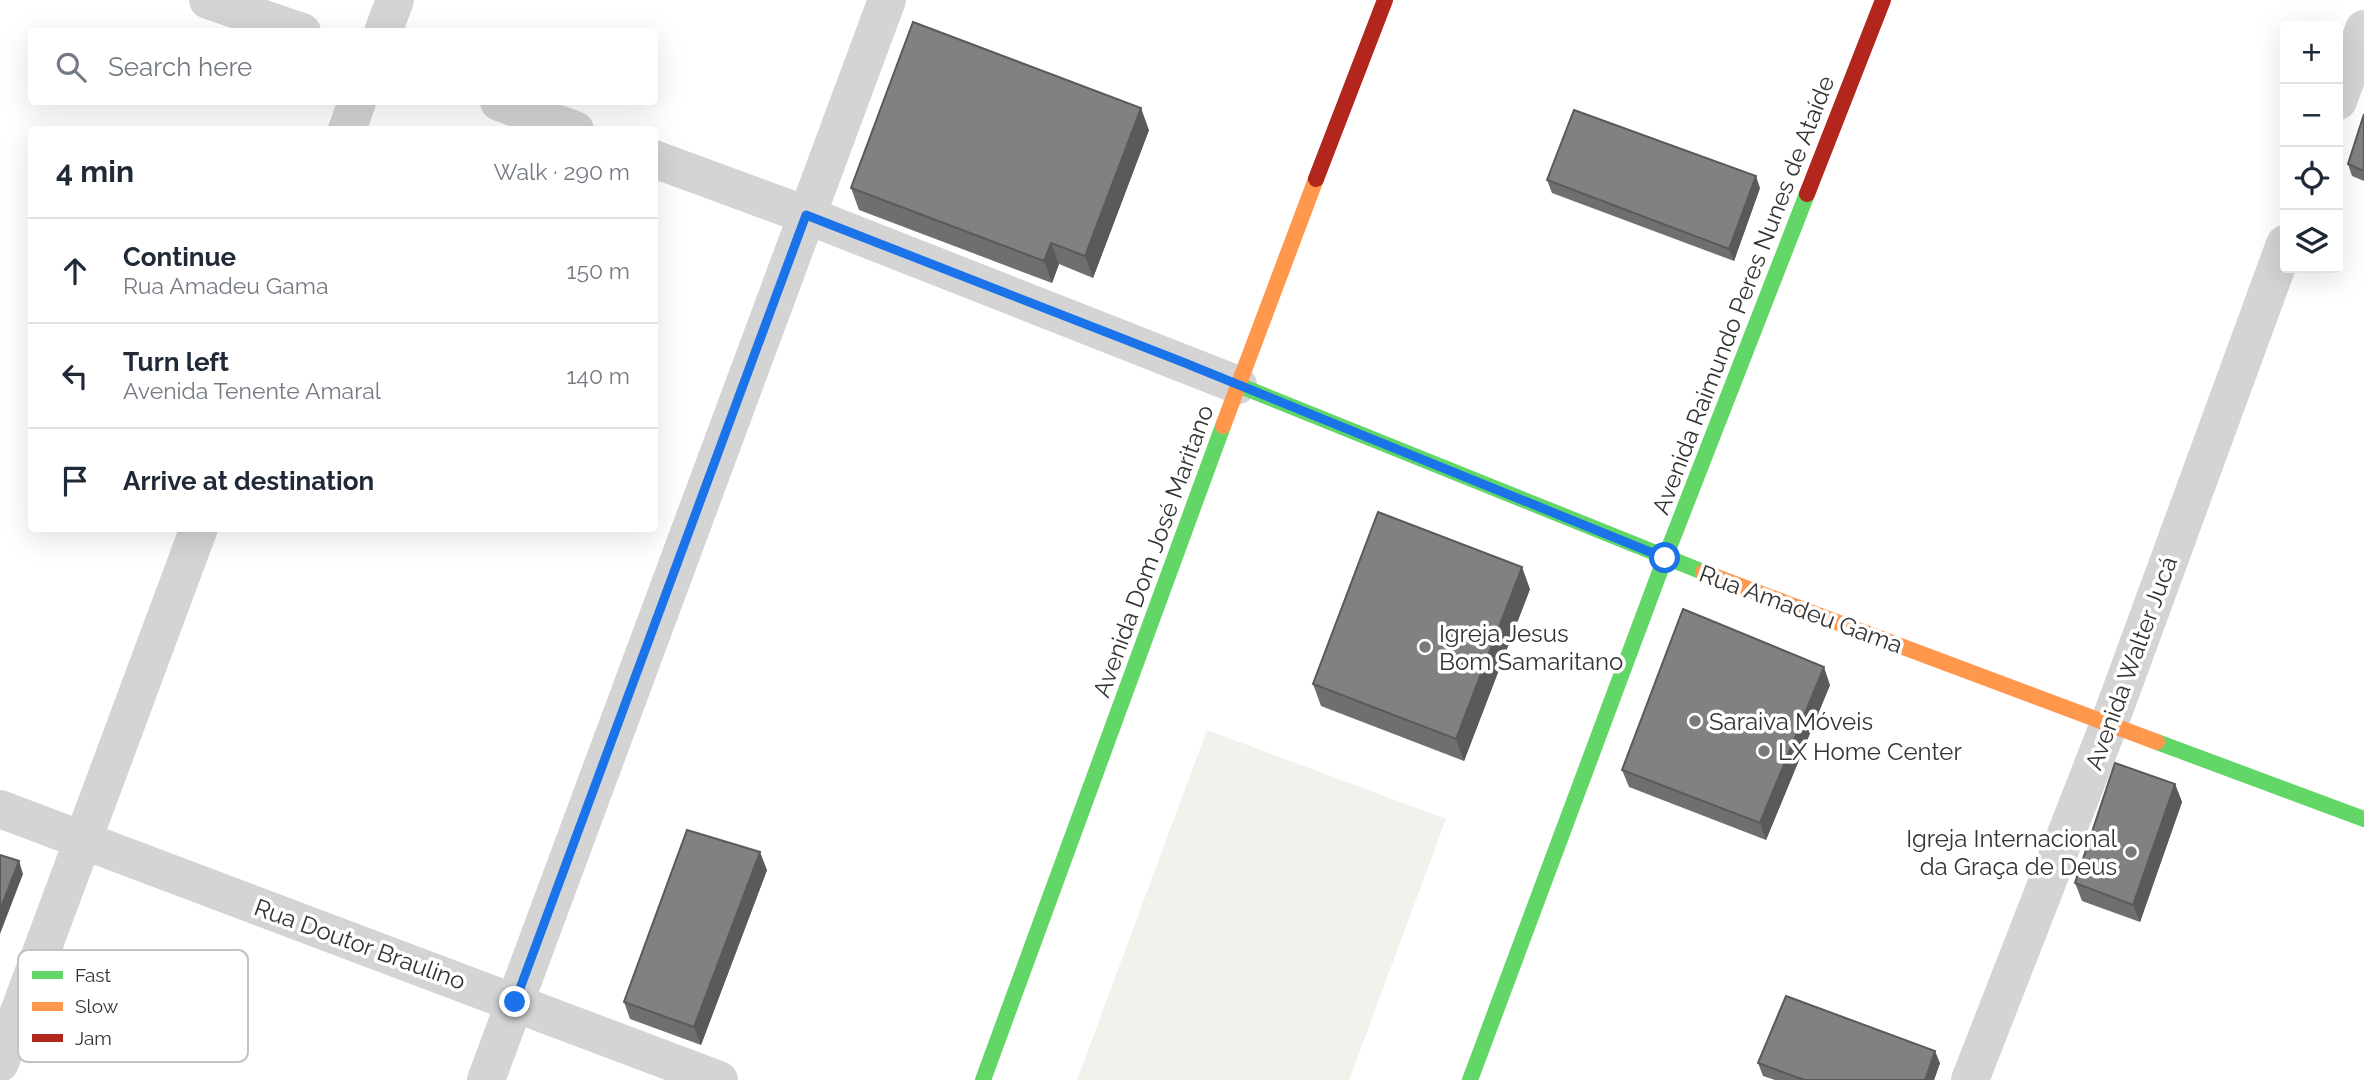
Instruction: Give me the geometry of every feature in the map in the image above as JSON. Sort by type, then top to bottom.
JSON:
[{"type":"street","points":[[208,0],[290,28]]},
{"type":"street","points":[[384,28],[395,0]]},
{"type":"street","points":[[485,1080],[887,0]]},
{"type":"street","name":"Avenida Dom José Maritano","points":[[983,1080],[1238,385],[1385,0]]},
{"type":"street","name":"Avenida Raimundo Peres Nunes de Ataíde","points":[[1470,1080],[1665,558],[1883,0]]},
{"type":"street","points":[[2343,87],[2364,29]]},
{"type":"street","points":[[348,126],[356,105]]},
{"type":"street","points":[[507,105],[564,126]]},
{"type":"street","name":"Rua Amadeu Gama","points":[[658,160],[806,215],[1238,385],[1665,558],[2364,818]]},
{"type":"street","name":"Avenida Walter Jucá","points":[[1970,1080],[2109,724],[2280,258]]},
{"type":"street","points":[[42,950],[198,532]]},
{"type":"street","name":"Rua Doutor Braulino","points":[[0,809],[719,1080]]},
{"type":"street","points":[[0,1063],[18,1015]]},
{"type":"shaded area","points":[[1207,730],[1446,819],[1349,1080],[1077,1080]]},
{"type":"building","points":[[913,22],[1141,108],[1085,256],[1051,243],[1044,261],[851,188]]},
{"type":"building","points":[[1574,110],[1756,176],[1729,249],[1547,180]]},
{"type":"building","points":[[2364,114],[2364,171],[2348,164]]},
{"type":"building","name":"Igreja Jesus Bom Samaritano","points":[[1378,512],[1522,567],[1456,739],[1313,684]]},
{"type":"building","points":[[1683,609],[1824,667],[1760,823],[1622,770]]},
{"type":"building","name":"Igreja Internacional da Graça de Deus","points":[[2115,763],[2175,784],[2133,905],[2075,883]]},
{"type":"building","points":[[687,830],[760,852],[694,1027],[624,1002]]},
{"type":"building","points":[[0,855],[19,861],[0,910]]},
{"type":"building","points":[[1786,996],[1935,1051],[1925,1080],[1804,1080],[1758,1063]]},
{"type":"traffic: fast","points":[[1470,1080],[1665,558],[1807,194]]},
{"type":"traffic: fast","points":[[1238,385],[1703,572]]},
{"type":"traffic: fast","points":[[983,1080],[1223,426]]},
{"type":"traffic: fast","points":[[2157,742],[2364,819]]},
{"type":"traffic: slow","points":[[1223,426],[1316,179]]},
{"type":"traffic: slow","points":[[1703,572],[2157,742]]},
{"type":"traffic: jam","points":[[1316,179],[1385,0]]},
{"type":"traffic: jam","points":[[1807,194],[1883,0]]},
{"type":"place","name":"Igreja Jesus Bom Samaritano","points":[[1425,647]]},
{"type":"place","name":"Saraiva Móveis","points":[[1695,721]]},
{"type":"place","name":"LX Home Center","points":[[1764,751]]},
{"type":"place","name":"Igreja Internacional da Graça de Deus","points":[[2131,852]]},
{"type":"route","points":[[515,1002],[806,215],[1180,361],[1665,558]]}]
